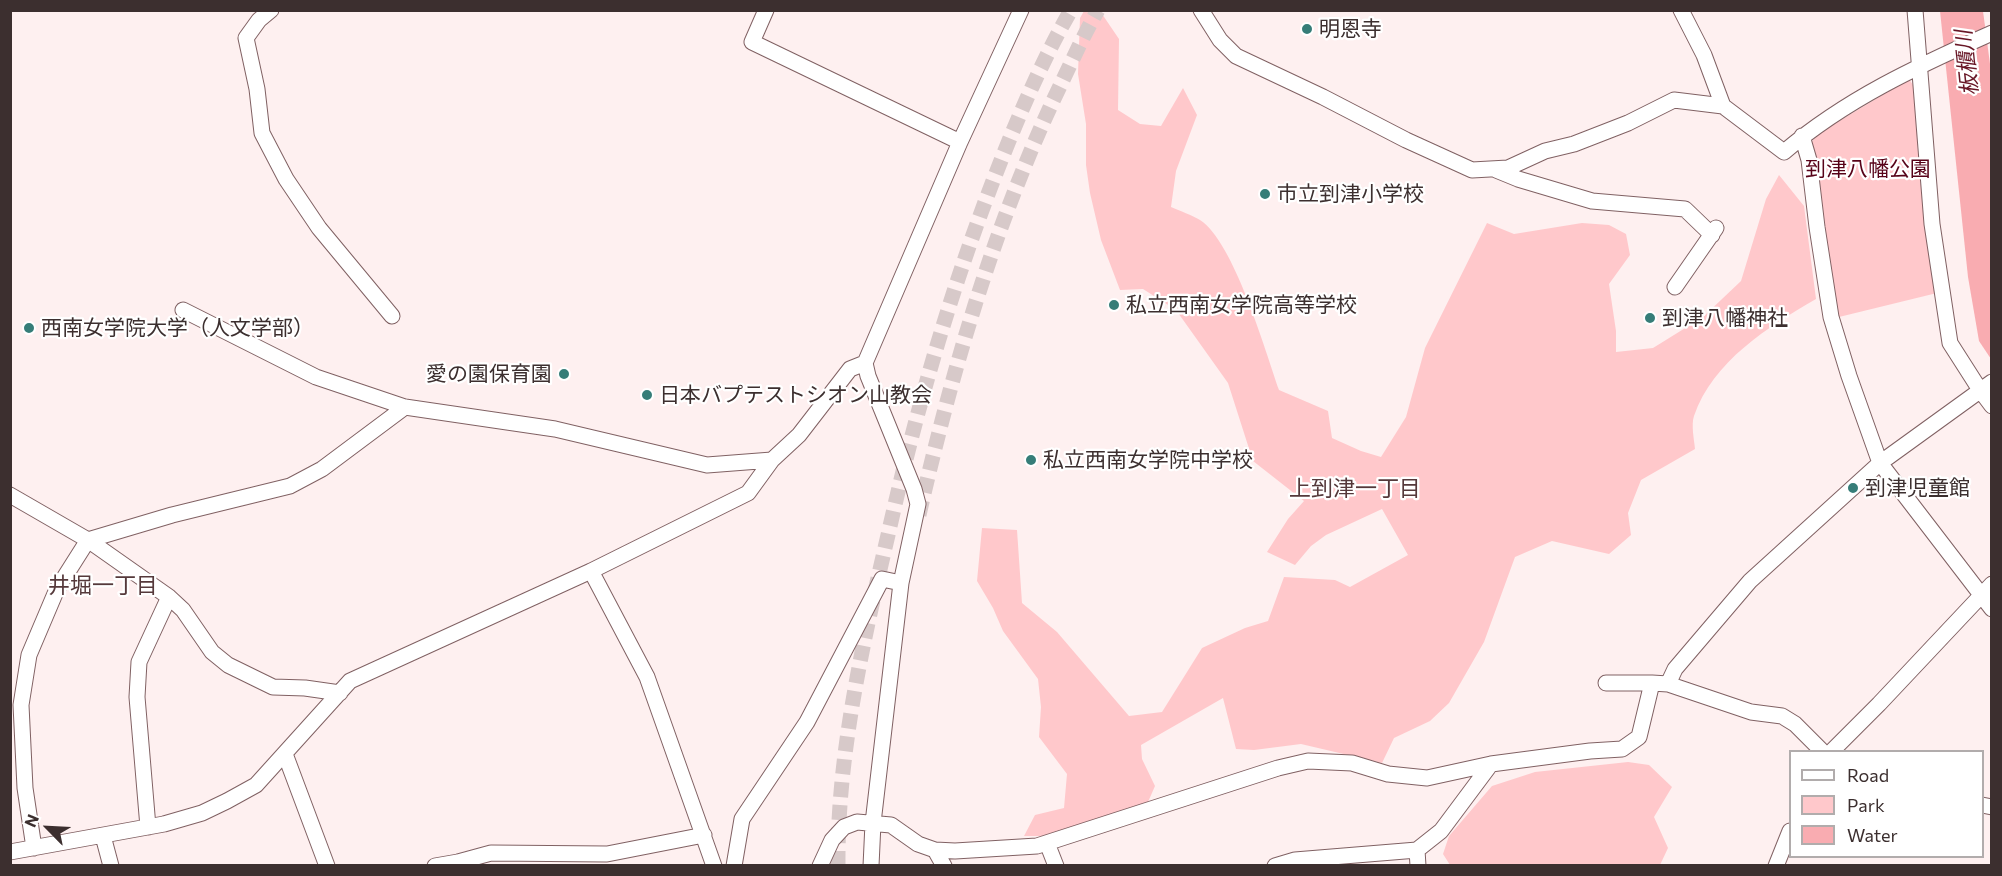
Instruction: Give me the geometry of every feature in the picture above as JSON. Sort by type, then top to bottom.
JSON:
[{"type":"street","points":[[271,10],[259,20],[246,38],[257,89],[262,133],[286,179],[319,228],[392,316]]},
{"type":"street","points":[[766,10],[752,42],[960,142]]},
{"type":"street","points":[[871,866],[873,823],[900,583],[918,504],[865,363],[960,142],[1021,10]]},
{"type":"street","points":[[1201,10],[1220,40],[1236,57],[1472,170],[1508,168],[1545,151],[1574,144],[1628,123],[1674,100],[1723,106],[1785,152],[1827,117],[1924,63],[1992,33]]},
{"type":"street","points":[[1680,10],[1704,55],[1723,106]]},
{"type":"street","points":[[1915,10],[1924,63],[1932,224],[1950,343],[1986,386],[1992,405]]},
{"type":"street","points":[[1802,136],[1809,159],[1831,317],[1849,376],[1880,462],[1992,609]]},
{"type":"street","points":[[1494,169],[1518,179],[1593,201],[1685,208],[1714,231],[1675,287]]},
{"type":"street","points":[[183,310],[316,377],[405,407],[555,429],[707,465],[772,460]]},
{"type":"street","points":[[10,852],[148,827],[202,813],[227,801],[256,784],[350,681],[591,570],[748,493],[772,460],[799,435],[850,369],[865,363]]},
{"type":"street","points":[[1668,684],[1675,669],[1750,581],[1880,462],[1986,386]]},
{"type":"street","points":[[34,848],[25,788],[21,705],[29,655],[57,589],[88,540],[172,515],[290,486],[322,470],[405,407]]},
{"type":"street","points":[[10,495],[88,540],[169,597],[183,610],[212,652],[228,666],[273,687],[305,688],[340,693]]},
{"type":"street","points":[[591,570],[647,677],[714,866]]},
{"type":"street","points":[[734,866],[742,819],[807,722],[882,579],[900,583]]},
{"type":"street","points":[[1833,750],[1992,584]]},
{"type":"street","points":[[148,827],[137,697],[139,662],[169,597]]},
{"type":"street","points":[[1606,683],[1668,684],[1751,712],[1782,716],[1796,724],[1821,750]]},
{"type":"street","points":[[819,866],[832,840],[844,827],[857,822],[891,825],[918,844],[935,850],[1037,846],[1278,768],[1308,761],[1352,763],[1389,774],[1427,778],[1491,764],[1622,749],[1640,737],[1652,683]]},
{"type":"street","points":[[285,754],[327,866]]},
{"type":"street","points":[[1275,866],[1294,860],[1418,858],[1491,764]]},
{"type":"street","points":[[435,866],[491,853],[607,854],[704,835]]},
{"type":"street","points":[[103,836],[111,866]]},
{"type":"street","points":[[1776,866],[1789,836]]},
{"type":"street","points":[[1047,843],[1056,866]]},
{"type":"street","points":[[935,850],[944,866]]},
{"type":"green space","points":[[1084,11],[1100,11],[1119,39],[1118,110],[1140,124],[1161,126],[1183,88],[1197,115],[1176,171],[1171,207],[1200,220],[1213,232],[1225,250],[1247,298],[1279,390],[1328,411],[1332,438],[1361,451],[1381,457],[1406,417],[1425,348],[1487,223],[1514,234],[1582,223],[1609,225],[1626,234],[1630,255],[1609,284],[1616,331],[1616,352],[1653,348],[1703,317],[1741,281],[1766,199],[1779,175],[1804,206],[1816,299],[1779,321],[1744,347],[1714,378],[1694,416],[1695,449],[1641,480],[1628,513],[1631,535],[1609,554],[1552,541],[1515,557],[1484,642],[1449,703],[1430,721],[1394,738],[1382,763],[1301,744],[1254,750],[1236,749],[1223,698],[1141,745],[1142,759],[1155,786],[1148,802],[1047,836],[1024,836],[1035,815],[1064,808],[1067,774],[1039,737],[1041,707],[1038,679],[1003,631],[977,581],[982,528],[1017,530],[1022,603],[1057,632],[1129,716],[1162,712],[1202,648],[1245,628],[1268,621],[1284,577],[1335,580],[1350,587],[1408,555],[1382,509],[1326,535],[1311,546],[1295,565],[1267,552],[1288,519],[1304,501],[1253,461],[1228,383],[1176,310],[1143,289],[1120,290],[1101,240],[1086,165],[1086,124],[1078,74],[1080,18]]},
{"type":"green space","name":"到津八幡公園","points":[[1909,79],[1915,88],[1925,227],[1937,293],[1839,317],[1823,228],[1812,142],[1816,135]]},
{"type":"green space","points":[[1628,762],[1649,765],[1672,787],[1654,817],[1668,848],[1660,865],[1450,865],[1443,854],[1449,836],[1492,786],[1535,772]]},
{"type":"water","name":"板櫃川","points":[[1940,11],[1983,11],[1992,79],[1991,359],[1979,341],[1968,277]]},
{"type":"tunnel","points":[[838,866],[842,782],[853,699],[899,487],[924,391],[952,297],[984,204],[1017,120],[1071,10]]},
{"type":"tunnel","points":[[919,515],[961,350],[996,242],[1037,136],[1098,10]]},
{"type":"place","name":"明恩寺","points":[[1307,29]]},
{"type":"place","name":"市立到津小学校","points":[[1265,194]]},
{"type":"place","name":"私立西南女学院高等学校","points":[[1114,305]]},
{"type":"place","name":"到津八幡神社","points":[[1650,318]]},
{"type":"place","name":"西南女学院大学（人文学部）","points":[[29,328]]},
{"type":"place","name":"愛の園保育園","points":[[564,374]]},
{"type":"place","name":"日本バプテストシオン山教会","points":[[647,395]]},
{"type":"place","name":"私立西南女学院中学校","points":[[1031,460]]},
{"type":"place","name":"到津児童館","points":[[1853,488]]},
{"type":"district","name":"上到津一丁目","points":[[1355,489]]},
{"type":"district","name":"井堀一丁目","points":[[103,586]]}]
